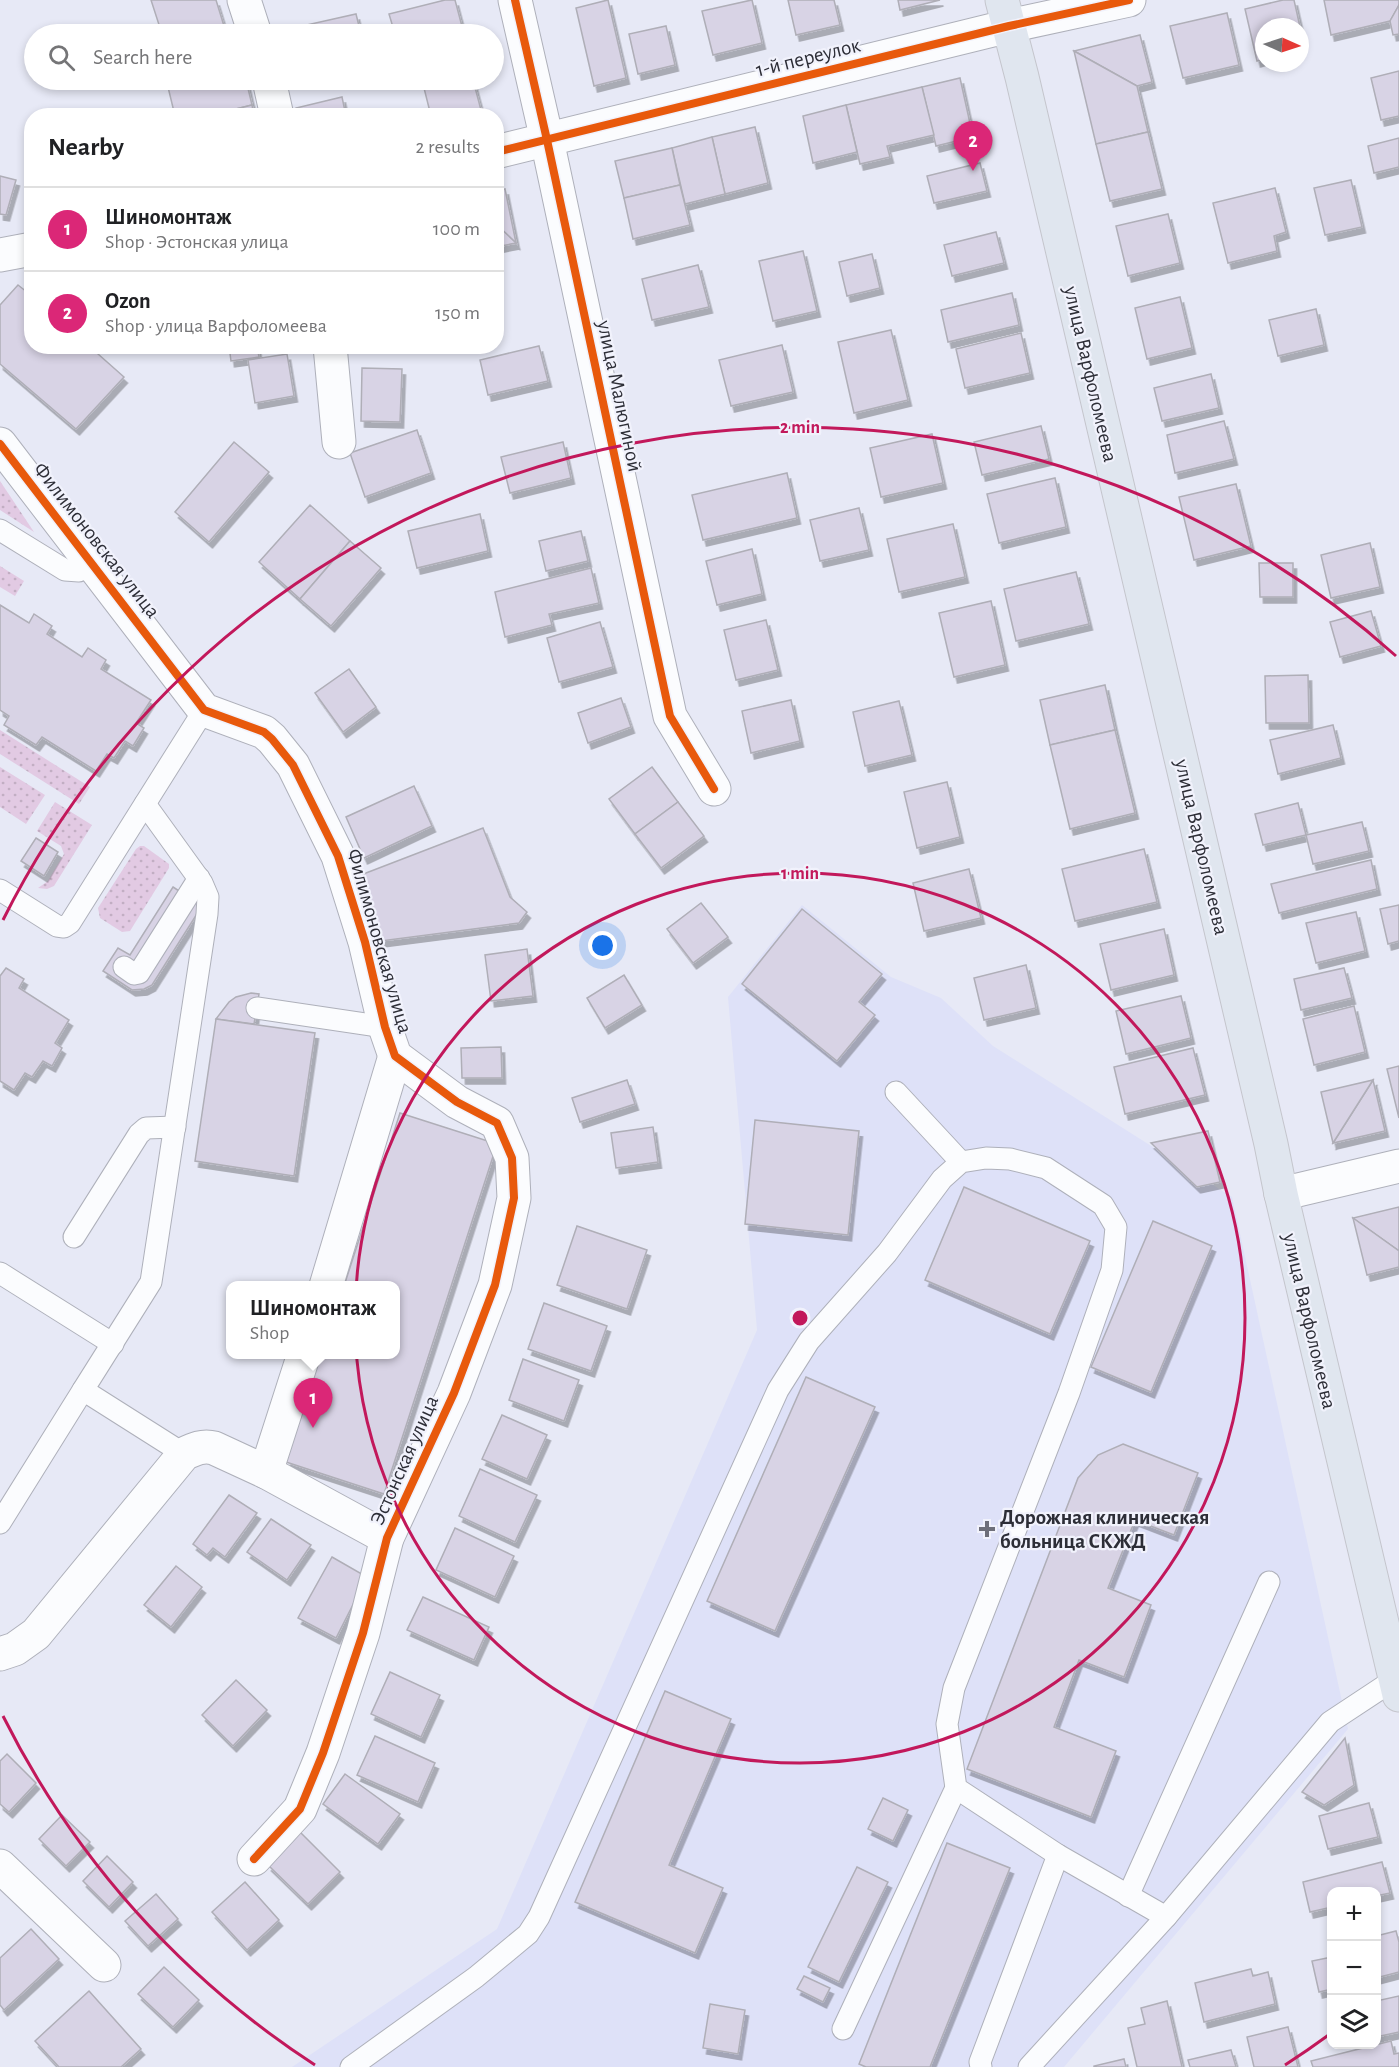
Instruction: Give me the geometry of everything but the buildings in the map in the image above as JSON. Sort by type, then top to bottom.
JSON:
[{"type":"main road","name":"улица Варфоломеева","points":[[1006,13],[1397,1687]]},
{"type":"street","points":[[244,0],[252,24]]},
{"type":"street","name":"улица Малюгиной","points":[[515,0],[670,717],[714,789]]},
{"type":"street","name":"1-й переулок","points":[[504,150],[1006,13],[1129,0]]},
{"type":"street","points":[[271,90],[275,108]]},
{"type":"street","points":[[0,255],[24,250]]},
{"type":"street","points":[[331,354],[339,442]]},
{"type":"street","name":"Филимоновская улица","points":[[0,444],[204,710],[264,732],[294,765],[338,856],[365,942],[390,1041],[457,1102],[497,1123],[512,1158],[514,1198]]},
{"type":"street","points":[[327,1281],[390,1041]]},
{"type":"street","points":[[1281,1194],[1399,1166]]},
{"type":"street","name":"Эстонская улица","points":[[254,1859],[300,1809],[323,1753],[363,1633],[387,1538],[454,1393],[495,1285],[514,1198]]},
{"type":"street","points":[[266,1472],[302,1359]]},
{"type":"street","name":"Эстонская улица","points":[[184,1454],[207,1446],[266,1472],[387,1538]]},
{"type":"street","points":[[5,1647],[36,1634],[184,1454]]},
{"type":"street","points":[[0,1866],[104,1965]]},
{"type":"lane","points":[[0,530],[64,570],[79,571],[93,563]]},
{"type":"lane","points":[[0,890],[57,926],[64,927],[70,923],[204,710]]},
{"type":"lane","points":[[0,1523],[151,1282],[208,897],[199,878],[145,804]]},
{"type":"lane","points":[[124,967],[134,974],[140,973],[199,878]]},
{"type":"lane","points":[[257,1008],[390,1041]]},
{"type":"lane","points":[[896,1092],[961,1162]]},
{"type":"lane","points":[[74,1237],[139,1134],[146,1128],[175,1127]]},
{"type":"lane","points":[[351,2067],[476,1977],[528,1934],[539,1917],[778,1390],[809,1341],[887,1253],[942,1179],[961,1162],[986,1158],[1010,1159],[1046,1168],[1103,1205],[1116,1227],[1112,1270],[1064,1404],[954,1688],[947,1724],[956,1788],[843,2029]]},
{"type":"lane","points":[[0,1273],[112,1344]]},
{"type":"lane","points":[[83,1390],[184,1454]]},
{"type":"lane","points":[[1128,1896],[1269,1582]]},
{"type":"lane","points":[[1029,2067],[1166,1917],[1330,1722],[1397,1687]]},
{"type":"lane","points":[[956,1788],[1058,1855],[1166,1917]]},
{"type":"lane","points":[[981,2067],[980,2062],[1058,1855]]},
{"type":"shaded area","points":[[0,481],[34,532],[0,510]]},
{"type":"shaded area","points":[[0,566],[24,581],[15,596],[0,587]]},
{"type":"shaded area","points":[[0,730],[90,787],[79,804],[0,754]]},
{"type":"shaded area","points":[[0,767],[45,795],[26,824],[0,807]]},
{"type":"shaded area","points":[[55,802],[92,825],[54,886],[47,889],[38,888],[48,881],[64,854],[61,846],[37,831]]},
{"type":"shaded area","points":[[140,846],[144,846],[169,864],[169,868],[130,931],[122,932],[100,918],[98,908]]},
{"type":"shaded area","name":"Дорожная клиническая больница СКЖД","points":[[802,905],[891,977],[941,998],[993,1046],[1232,1197],[1348,1729],[1064,2067],[292,2067],[497,1929],[757,1330],[728,997]]},
{"type":"cycle path","points":[[515,0],[670,716],[714,789]]},
{"type":"cycle path","points":[[504,150],[1009,26],[1129,0]]},
{"type":"cycle path","points":[[0,444],[204,710],[264,732],[293,765],[338,856],[365,942],[385,1027],[395,1056],[457,1102],[497,1123],[512,1158],[514,1198],[495,1285],[454,1393],[387,1538],[363,1633],[323,1753],[300,1809],[254,1859]]},
{"type":"place","name":"Ozon","points":[[973,171]]},
{"type":"place","name":"Шиномонтаж","points":[[313,1428]]},
{"type":"place","name":"Дорожная клиническая больница СКЖД","points":[[987,1529]]}]
